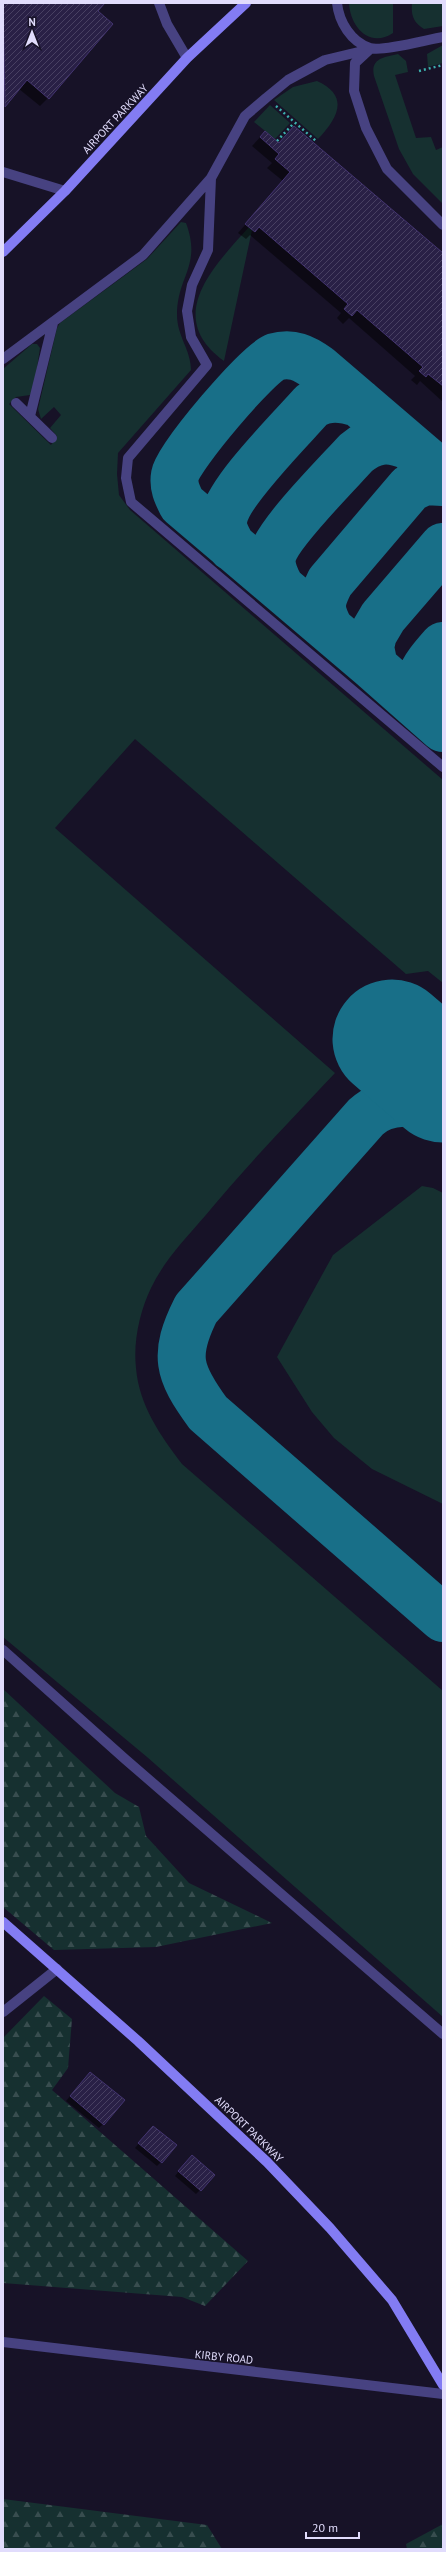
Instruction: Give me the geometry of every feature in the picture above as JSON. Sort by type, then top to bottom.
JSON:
[{"type":"main road","name":"AIRPORT PARKWAY","points":[[3,252],[65,191],[187,58],[246,3]]},
{"type":"main road","name":"AIRPORT PARKWAY","points":[[3,1922],[138,2041],[256,2152],[330,2228],[392,2300],[443,2385]]},
{"type":"street","points":[[159,3],[167,24],[187,58]]},
{"type":"street","points":[[337,3],[343,23],[353,39],[371,49]]},
{"type":"street","points":[[3,359],[144,255],[211,178],[246,116],[288,80],[325,60],[371,49],[443,36]]},
{"type":"street","points":[[371,49],[356,63],[354,91],[366,128],[387,169],[443,225]]},
{"type":"street","points":[[3,172],[65,191]]},
{"type":"street","points":[[211,178],[208,250],[192,285],[187,311],[191,337],[207,365],[128,458],[126,478],[131,502],[443,767]]},
{"type":"street","points":[[30,416],[53,323]]},
{"type":"street","points":[[16,403],[52,438]]},
{"type":"street","points":[[3,1650],[125,1759],[443,2034]]},
{"type":"street","points":[[5,2008],[58,1969]]},
{"type":"street","name":"KIRBY ROAD","points":[[3,2342],[443,2394]]},
{"type":"path","points":[[419,71],[443,65]]},
{"type":"path","points":[[266,98],[316,142]]},
{"type":"path","points":[[277,141],[294,123]]},
{"type":"green space","points":[[349,3],[393,3],[393,33],[384,37],[376,38],[369,37],[362,33],[353,20]]},
{"type":"green space","points":[[412,3],[443,3],[443,26],[424,29],[417,24],[412,11]]},
{"type":"green space","points":[[443,45],[443,63],[428,67],[427,54]]},
{"type":"green space","points":[[398,54],[406,61],[408,72],[395,75],[416,138],[431,137],[436,150],[443,147],[443,204],[413,174],[399,149],[374,76],[373,70],[376,62],[380,59]]},
{"type":"green space","points":[[317,81],[334,93],[337,100],[335,115],[331,123],[318,139],[274,100],[293,87]]},
{"type":"green space","points":[[270,105],[290,123],[275,139],[254,122]]},
{"type":"green space","points":[[181,222],[186,223],[190,238],[191,250],[188,270],[178,302],[177,315],[179,330],[189,356],[191,370],[118,453],[117,474],[119,495],[130,510],[443,780],[443,983],[428,971],[406,974],[135,739],[55,828],[335,1073],[236,1179],[162,1269],[147,1297],[138,1326],[135,1358],[136,1368],[141,1395],[146,1407],[159,1431],[182,1464],[443,1691],[443,2017],[147,1757],[3,1637],[3,369],[32,344],[37,344],[40,348],[34,388],[30,395],[16,397],[9,404],[51,445],[57,436],[50,428],[61,415],[54,407],[41,419],[38,409],[57,328],[60,323],[147,259]]},
{"type":"green space","points":[[249,227],[252,230],[224,361],[206,344],[197,327],[196,310],[200,292],[210,275],[222,258]]},
{"type":"green space","points":[[422,1186],[433,1188],[443,1193],[443,1504],[372,1469],[334,1438],[312,1412],[277,1357],[333,1255]]},
{"type":"green space","points":[[3,1689],[115,1793],[139,1807],[146,1836],[189,1883],[272,1923],[156,1947],[54,1950],[3,1907]]},
{"type":"green space","points":[[44,1996],[72,2019],[68,2068],[52,2090],[248,2261],[205,2306],[182,2297],[3,2283],[3,2038]]},
{"type":"green space","points":[[3,2499],[207,2525],[222,2549],[3,2549]]},
{"type":"green space","points":[[443,2524],[443,2549],[407,2549],[406,2544]]},
{"type":"building","points":[[3,3],[105,3],[98,11],[113,24],[49,99],[27,80],[5,107]]},
{"type":"building","points":[[294,126],[443,253],[443,386],[428,374],[426,377],[419,371],[423,367],[357,310],[352,316],[344,309],[348,304],[259,227],[255,232],[245,224],[290,172],[275,159],[279,154],[260,137],[265,131],[279,143]]},
{"type":"building","points":[[90,2072],[125,2100],[104,2125],[70,2096]]},
{"type":"building","points":[[153,2126],[177,2145],[162,2163],[138,2143]]},
{"type":"building","points":[[192,2155],[215,2175],[201,2191],[178,2171]]},
{"type":"taxiway","points":[[374,667],[182,504],[175,486],[175,475],[180,465],[204,431],[237,392],[266,363],[275,357],[287,355],[308,361],[318,368],[443,475]]},
{"type":"taxiway","points":[[232,547],[223,528],[223,521],[227,509],[235,494],[275,445],[312,405],[330,399],[359,403]]},
{"type":"taxiway","points":[[281,588],[275,577],[272,556],[285,533],[309,504],[362,448],[381,441],[394,441],[409,446]]},
{"type":"taxiway","points":[[329,628],[322,610],[322,605],[324,595],[330,582],[410,488],[425,481],[443,482]]},
{"type":"taxiway","points":[[443,547],[383,617],[373,634],[370,647],[374,667],[443,728]]},
{"type":"taxiway","points":[[427,714],[422,703],[419,685],[424,670],[443,646]]},
{"type":"taxiway","points":[[443,1106],[423,1103],[393,1104],[374,1111],[366,1117],[196,1309],[184,1339],[182,1351],[182,1363],[190,1386],[208,1413],[443,1618]]},
{"type":"runway","points":[[392,1039],[443,1083]]}]
